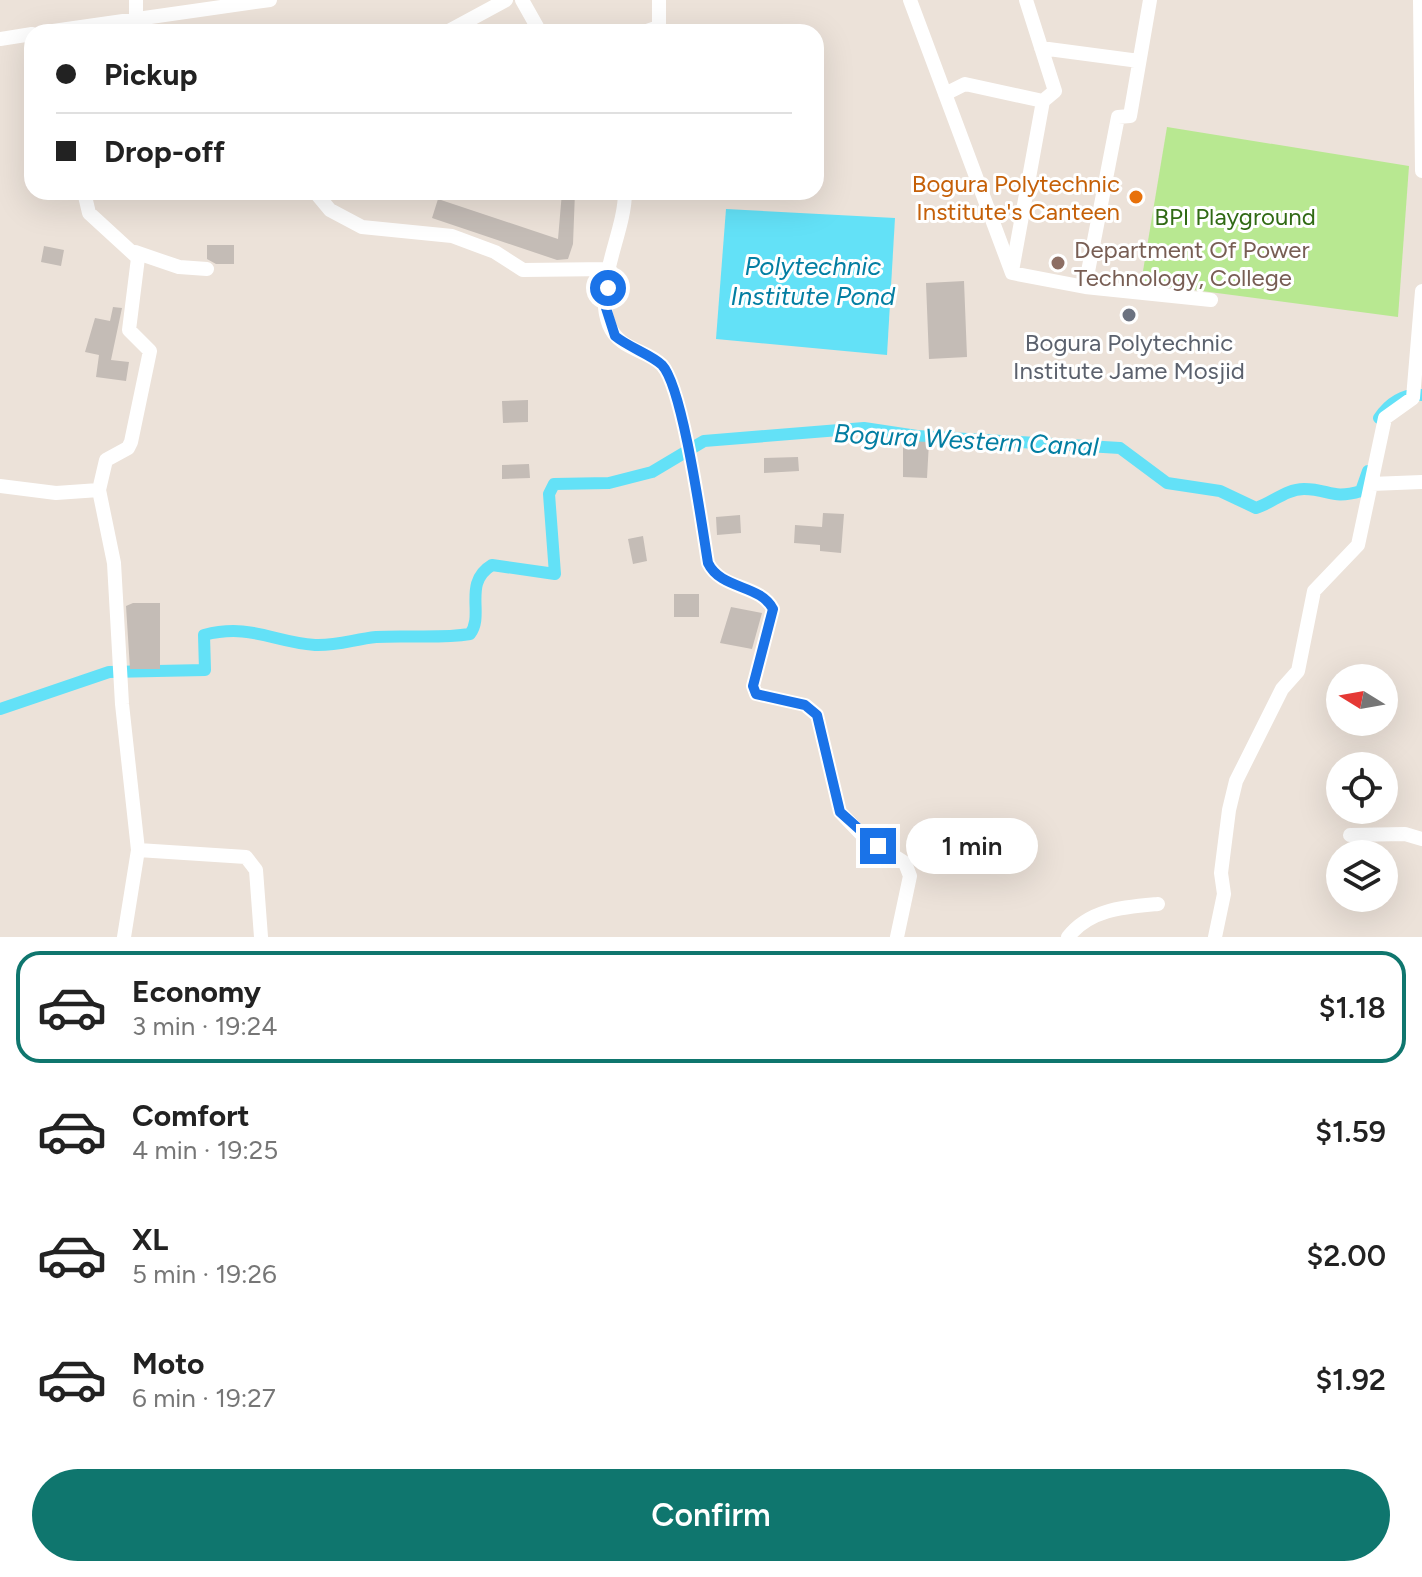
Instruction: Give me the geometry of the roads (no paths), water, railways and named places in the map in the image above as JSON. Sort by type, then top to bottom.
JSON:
[{"type":"street","points":[[136,0],[136,19]]},
{"type":"street","points":[[111,24],[270,0]]},
{"type":"street","points":[[464,24],[506,0]]},
{"type":"street","points":[[522,0],[536,24]]},
{"type":"street","points":[[659,0],[659,24]]},
{"type":"street","points":[[910,0],[1012,273]]},
{"type":"street","points":[[1012,273],[1043,101],[1055,91],[1026,0]]},
{"type":"street","points":[[1085,287],[1118,117],[1130,116],[1150,0]]},
{"type":"street","points":[[1420,0],[1422,171]]},
{"type":"street","points":[[484,24],[486,14]]},
{"type":"street","points":[[0,39],[24,35]]},
{"type":"street","points":[[1041,48],[1139,61]]},
{"type":"street","points":[[945,94],[965,84],[1043,101]]},
{"type":"street","points":[[86,200],[89,213],[135,252],[179,267],[207,269]]},
{"type":"street","points":[[322,200],[330,210],[362,227],[452,236],[495,252],[523,270],[610,269]]},
{"type":"street","points":[[623,200],[610,269],[606,308],[609,325],[615,336],[630,348],[661,364],[672,383],[696,479],[708,563],[712,572],[720,579],[768,599],[773,609],[753,686],[756,694],[805,705],[817,715],[840,812],[864,837],[905,863],[910,876],[897,937]]},
{"type":"street","points":[[124,937],[138,850],[121,676],[114,563],[99,490],[106,460],[128,448],[131,442],[150,351],[129,330],[138,258],[135,252]]},
{"type":"street","points":[[1012,273],[1085,287],[1211,300]]},
{"type":"street","points":[[1215,937],[1224,894],[1221,873],[1236,781],[1282,689],[1298,671],[1314,591],[1358,545],[1385,418],[1414,390],[1422,291]]},
{"type":"street","points":[[1371,484],[1422,482]]},
{"type":"street","points":[[0,486],[56,493],[99,490]]},
{"type":"street","points":[[1350,835],[1405,834],[1422,839]]},
{"type":"street","points":[[138,850],[246,857],[256,870],[261,937]]},
{"type":"street","points":[[1068,937],[1081,921],[1096,915],[1158,904]]},
{"type":"water","name":"Polytechnic Institute Pond","points":[[726,209],[895,218],[887,355],[716,339]]},
{"type":"waterway","name":"Bogura Western Canal","points":[[1379,418],[1398,400],[1422,395]]},
{"type":"waterway","name":"Bogura Western Canal","points":[[0,709],[109,672],[205,670],[204,635],[220,632],[248,632],[315,645],[376,637],[470,634],[476,618],[478,581],[492,565],[555,574],[549,494],[554,484],[609,483],[652,472],[704,441],[864,428],[917,436],[1120,448],[1167,483],[1220,491],[1256,508],[1297,490],[1313,489],[1337,494],[1361,491],[1368,471]]},
{"type":"place","name":"Bogura Polytechnic Institute's Canteen","points":[[1136,197]]},
{"type":"place","name":"Department Of Power Technology, College","points":[[1058,263]]},
{"type":"place","name":"Bogura Polytechnic Institute Jame Mosjid","points":[[1129,315]]},
{"type":"park label","name":"BPI Playground","points":[[1235,216]]}]
